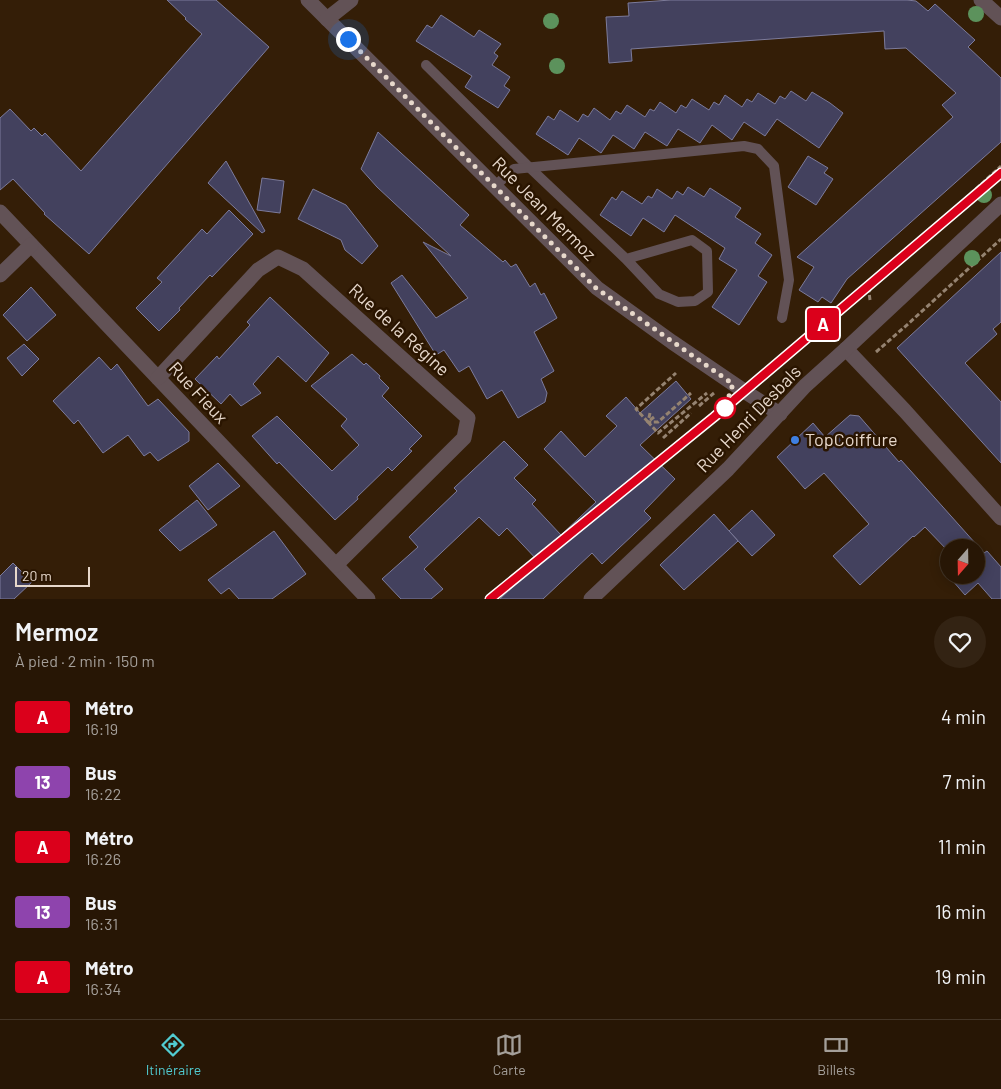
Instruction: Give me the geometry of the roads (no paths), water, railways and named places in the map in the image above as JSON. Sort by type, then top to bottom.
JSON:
[{"type":"street","name":"Rue Jean Mermoz","points":[[308,0],[596,288],[780,414]]},
{"type":"street","points":[[327,19],[351,0]]},
{"type":"street","points":[[981,0],[1001,18]]},
{"type":"street","name":"Rue Henri Desbals","points":[[591,599],[728,469],[805,386],[1001,204]]},
{"type":"street","name":"Rue Fieux","points":[[0,212],[368,599]]},
{"type":"street","points":[[0,275],[32,245]]},
{"type":"street","name":"Rue de la Régine","points":[[158,378],[258,270],[278,257],[303,269],[468,418],[464,438],[336,565]]},
{"type":"street","points":[[846,349],[905,411],[1001,518]]},
{"type":"lane","points":[[426,65],[529,167],[626,259],[658,294],[678,302],[695,301],[708,292],[708,251],[692,240],[626,259]]},
{"type":"lane","points":[[495,186],[514,168],[744,146],[758,149],[774,166],[789,280],[782,318]]},
{"type":"metro line","name":"A","points":[[490,599],[714,417],[1001,173]]},
{"type":"place","name":"TopCoiffure","points":[[795,440]]}]
